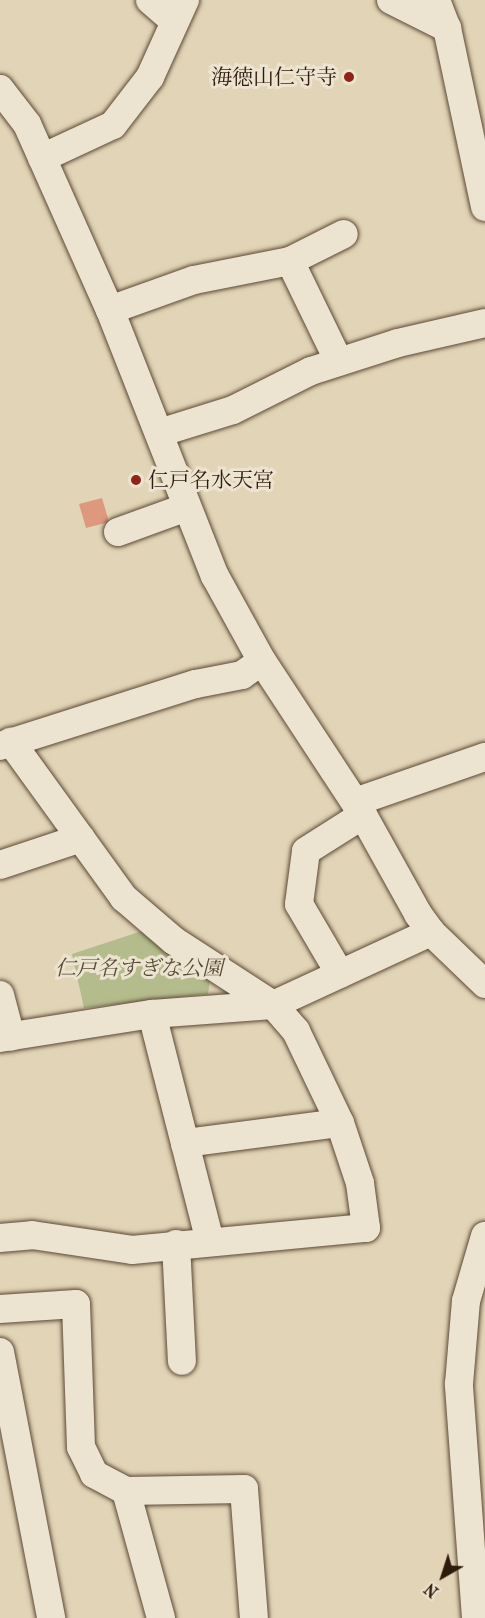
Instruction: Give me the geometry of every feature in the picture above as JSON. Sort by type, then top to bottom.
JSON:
[{"type":"street","points":[[42,158],[113,125],[150,77],[180,11],[150,0]]},
{"type":"street","points":[[392,0],[447,28]]},
{"type":"street","points":[[436,0],[447,28],[485,207]]},
{"type":"street","points":[[0,89],[27,124],[110,310],[215,576],[262,661],[359,809],[431,932],[485,984]]},
{"type":"street","points":[[110,310],[194,280],[290,261],[344,234]]},
{"type":"street","points":[[290,261],[339,362]]},
{"type":"street","points":[[159,434],[233,410],[311,370],[485,323]]},
{"type":"street","points":[[118,532],[187,507]]},
{"type":"street","points":[[0,1238],[32,1235],[132,1250],[176,1244],[366,1228],[360,1183],[340,1123],[296,1031],[273,1005],[173,940],[124,898],[81,838],[5,744],[196,684],[242,675],[262,661]]},
{"type":"street","points":[[340,974],[299,904],[306,851],[359,809],[485,757]]},
{"type":"street","points":[[0,866],[81,838]]},
{"type":"street","points":[[0,995],[6,1038],[152,1014],[273,1005],[431,932]]},
{"type":"street","points":[[152,1014],[210,1241]]},
{"type":"street","points":[[185,1143],[340,1123]]},
{"type":"street","points":[[476,1618],[459,1384],[466,1300],[485,1236]]},
{"type":"street","points":[[176,1244],[182,1361]]},
{"type":"street","points":[[0,1309],[76,1304],[81,1447],[94,1474],[126,1491],[244,1489],[254,1618]]},
{"type":"street","points":[[0,1352],[51,1618]]},
{"type":"street","points":[[126,1491],[161,1618]]},
{"type":"green space","name":"仁戸名すぎな公園","points":[[145,930],[211,974],[208,994],[84,1008],[72,954]]},
{"type":"building","points":[[141,474],[142,484],[131,486],[130,475]]},
{"type":"building","points":[[102,498],[109,522],[86,528],[79,504]]},
{"type":"place","name":"海徳山仁守寺","points":[[349,77]]},
{"type":"place","name":"仁戸名水天宮","points":[[136,480]]}]
